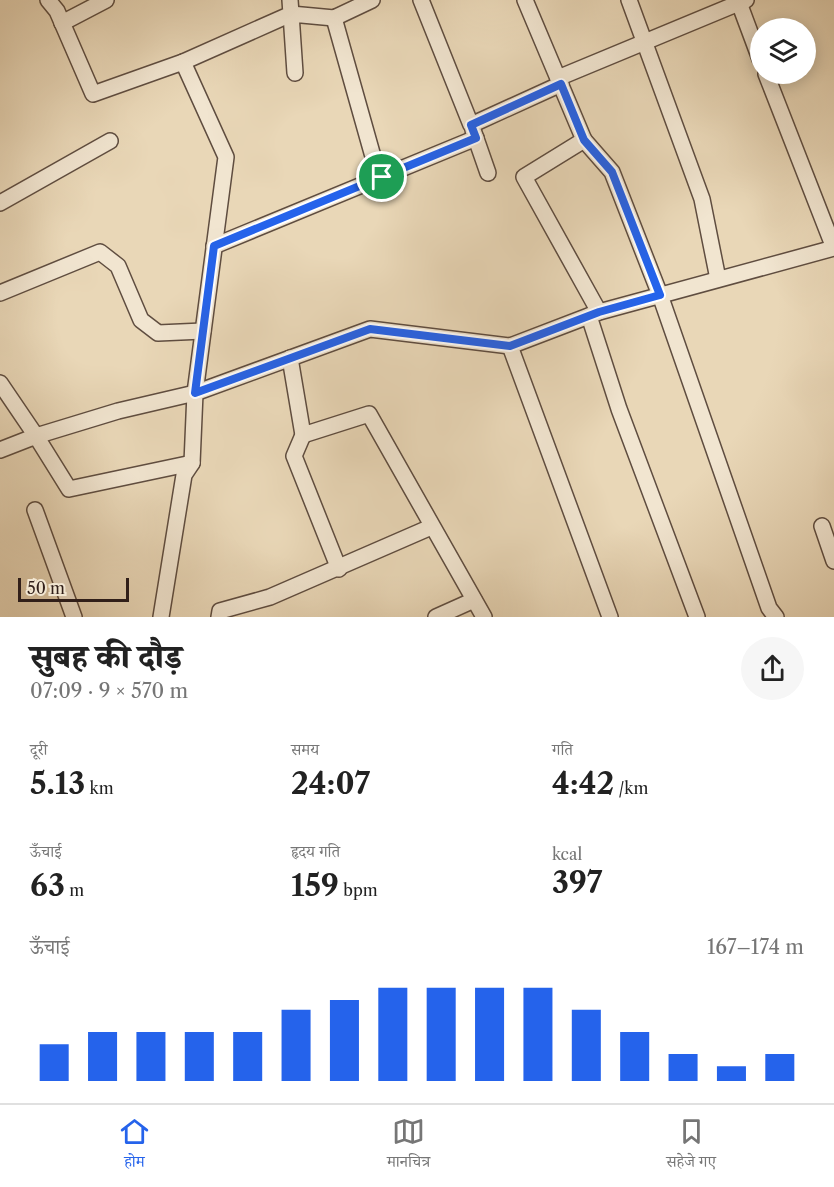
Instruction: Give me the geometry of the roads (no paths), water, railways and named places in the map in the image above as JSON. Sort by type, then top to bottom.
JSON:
[{"type":"street","points":[[48,0],[62,23],[93,94],[183,62],[290,7],[334,18],[372,0]]},
{"type":"street","points":[[62,23],[106,0]]},
{"type":"street","points":[[421,0],[488,173]]},
{"type":"street","points":[[525,0],[584,140],[612,172],[660,295],[770,608],[776,617]]},
{"type":"street","points":[[629,0],[702,199],[718,279]]},
{"type":"street","points":[[214,246],[382,177],[474,132],[559,81],[741,1],[750,28]]},
{"type":"street","points":[[290,7],[295,72]]},
{"type":"street","points":[[334,18],[372,153],[382,177]]},
{"type":"street","points":[[161,617],[184,475],[192,463],[195,393],[226,157],[183,62]]},
{"type":"street","points":[[0,450],[36,436],[118,411],[195,393],[370,329],[510,346],[594,314],[834,248],[770,84]]},
{"type":"street","points":[[584,140],[524,177],[594,314],[630,439],[697,617]]},
{"type":"street","points":[[0,203],[110,141]]},
{"type":"street","points":[[0,293],[100,252],[118,266],[141,320],[158,333],[203,331]]},
{"type":"street","points":[[510,346],[610,617]]},
{"type":"street","points":[[290,358],[303,435],[294,456],[339,569]]},
{"type":"street","points":[[0,383],[69,489],[192,463]]},
{"type":"street","points":[[303,435],[369,414],[484,617]]},
{"type":"street","points":[[35,510],[74,617]]},
{"type":"street","points":[[219,617],[220,611],[270,597],[339,569],[431,526]]},
{"type":"street","points":[[822,526],[834,561]]},
{"type":"street","points":[[436,617],[474,600]]}]
